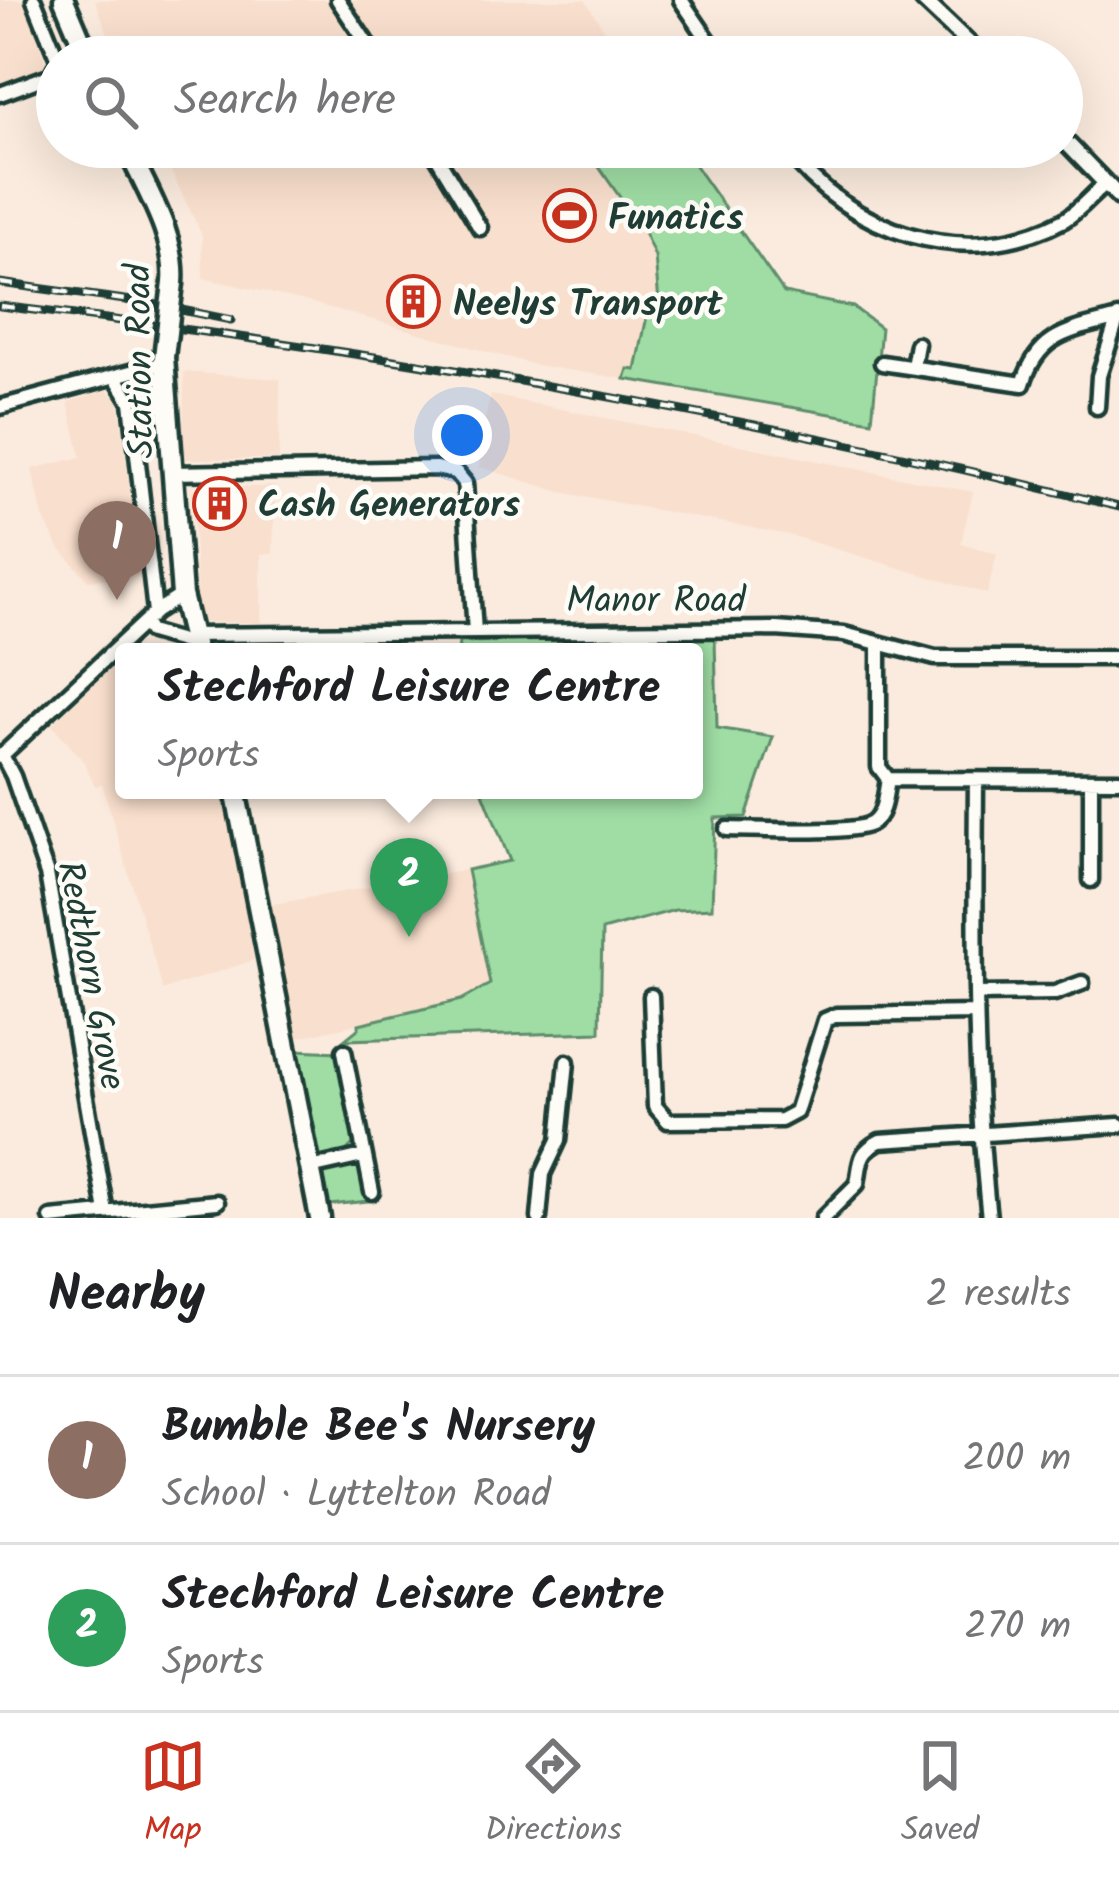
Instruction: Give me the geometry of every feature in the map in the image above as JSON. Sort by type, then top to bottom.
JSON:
[{"type":"main road","points":[[64,0],[79,36]]},
{"type":"main road","name":"Station Road","points":[[136,168],[173,256],[164,360],[182,595],[192,643]]},
{"type":"main road","points":[[237,799],[320,1218]]},
{"type":"street","points":[[34,0],[45,36]]},
{"type":"street","points":[[338,0],[362,36]]},
{"type":"street","points":[[682,0],[706,36]]},
{"type":"street","points":[[923,0],[961,36]]},
{"type":"street","points":[[0,94],[36,76]]},
{"type":"street","points":[[1083,159],[1119,197]]},
{"type":"street","points":[[444,168],[480,228]]},
{"type":"street","points":[[801,168],[831,196],[870,221],[943,244],[1000,242],[1032,235],[1069,217],[1106,183]]},
{"type":"street","points":[[1023,384],[1036,352],[1050,339],[1117,318],[1099,376],[1097,407]]},
{"type":"street","points":[[913,367],[917,344]]},
{"type":"street","points":[[0,407],[164,360]]},
{"type":"street","points":[[882,364],[1023,384],[1033,398]]},
{"type":"street","points":[[115,376],[131,401],[155,612]]},
{"type":"street","points":[[172,473],[436,468],[455,472],[466,483],[475,632]]},
{"type":"street","points":[[122,643],[155,612],[182,595]]},
{"type":"street","points":[[144,623],[150,632],[188,643]]},
{"type":"street","name":"Manor Road","points":[[216,643],[475,632],[776,628],[844,634],[935,658],[1119,658]]},
{"type":"street","points":[[727,829],[853,829],[868,826],[882,811],[888,779],[879,767],[878,644]]},
{"type":"street","points":[[1,756],[115,650]]},
{"type":"street","name":"Redthorn Grove","points":[[1,756],[13,776],[47,874],[106,1212]]},
{"type":"street","points":[[888,779],[1119,780]]},
{"type":"street","points":[[976,780],[976,1013],[988,1218]]},
{"type":"street","points":[[1091,781],[1091,880]]},
{"type":"street","points":[[978,994],[1055,993],[1082,983]]},
{"type":"street","points":[[651,996],[655,1106],[668,1120],[781,1120],[796,1112],[824,1020],[976,1013]]},
{"type":"street","points":[[344,1051],[372,1192]]},
{"type":"street","points":[[539,1218],[543,1174],[559,1139],[567,1062]]},
{"type":"street","points":[[823,1218],[857,1184],[865,1148],[880,1141],[1119,1125]]},
{"type":"street","points":[[310,1168],[363,1156]]},
{"type":"street","points":[[51,1218],[217,1202]]},
{"type":"shaded area","points":[[0,0],[25,0],[37,36],[36,71],[0,82]]},
{"type":"shaded area","points":[[95,0],[585,0],[608,36],[109,36]]},
{"type":"shaded area","points":[[169,168],[600,168],[644,232],[655,257],[660,315],[647,316],[636,371],[628,370],[625,379],[535,365],[305,301],[203,278],[202,235]]},
{"type":"shaded area","points":[[184,372],[280,379],[279,459],[183,459]]},
{"type":"shaded area","points":[[108,390],[119,403],[140,576],[88,580],[59,548],[43,517],[32,469],[81,457],[68,402]]},
{"type":"shaded area","points":[[491,395],[973,492],[961,543],[997,554],[987,594],[789,535],[561,492],[480,467],[478,446]]},
{"type":"shaded area","points":[[275,486],[273,554],[261,554],[261,623],[198,622],[192,490]]},
{"type":"shaded area","points":[[115,664],[115,799],[227,799],[254,960],[163,990],[102,784],[95,786],[84,762],[52,725]]},
{"type":"shaded area","points":[[467,870],[490,984],[461,1000],[295,1038],[268,905]]},
{"type":"green space","points":[[600,168],[697,168],[784,293],[853,307],[881,328],[872,421],[625,379],[628,369],[636,370],[647,316],[660,314],[655,257],[644,232]]},
{"type":"green space","points":[[715,637],[717,728],[773,737],[746,817],[715,818],[712,908],[675,910],[602,930],[600,1032],[344,1040],[359,1024],[461,1000],[490,984],[467,870],[510,861],[486,799],[703,799],[703,643],[459,642]]},
{"type":"green space","points":[[296,1050],[339,1052],[355,1142],[341,1156],[319,1160]]},
{"type":"green space","points":[[359,1167],[369,1201],[329,1205],[323,1171]]},
{"type":"railway","points":[[0,283],[231,320]]},
{"type":"railway","points":[[0,306],[282,343],[563,388],[842,443],[1119,507]]},
{"type":"place","name":"Funatics","points":[[569,216]]},
{"type":"place","name":"Neelys Transport","points":[[414,302]]},
{"type":"place","name":"Cash Generators","points":[[219,503]]},
{"type":"place","name":"Bumble Bee's Nursery","points":[[117,600]]},
{"type":"place","name":"Stechford Leisure Centre","points":[[409,937]]}]
